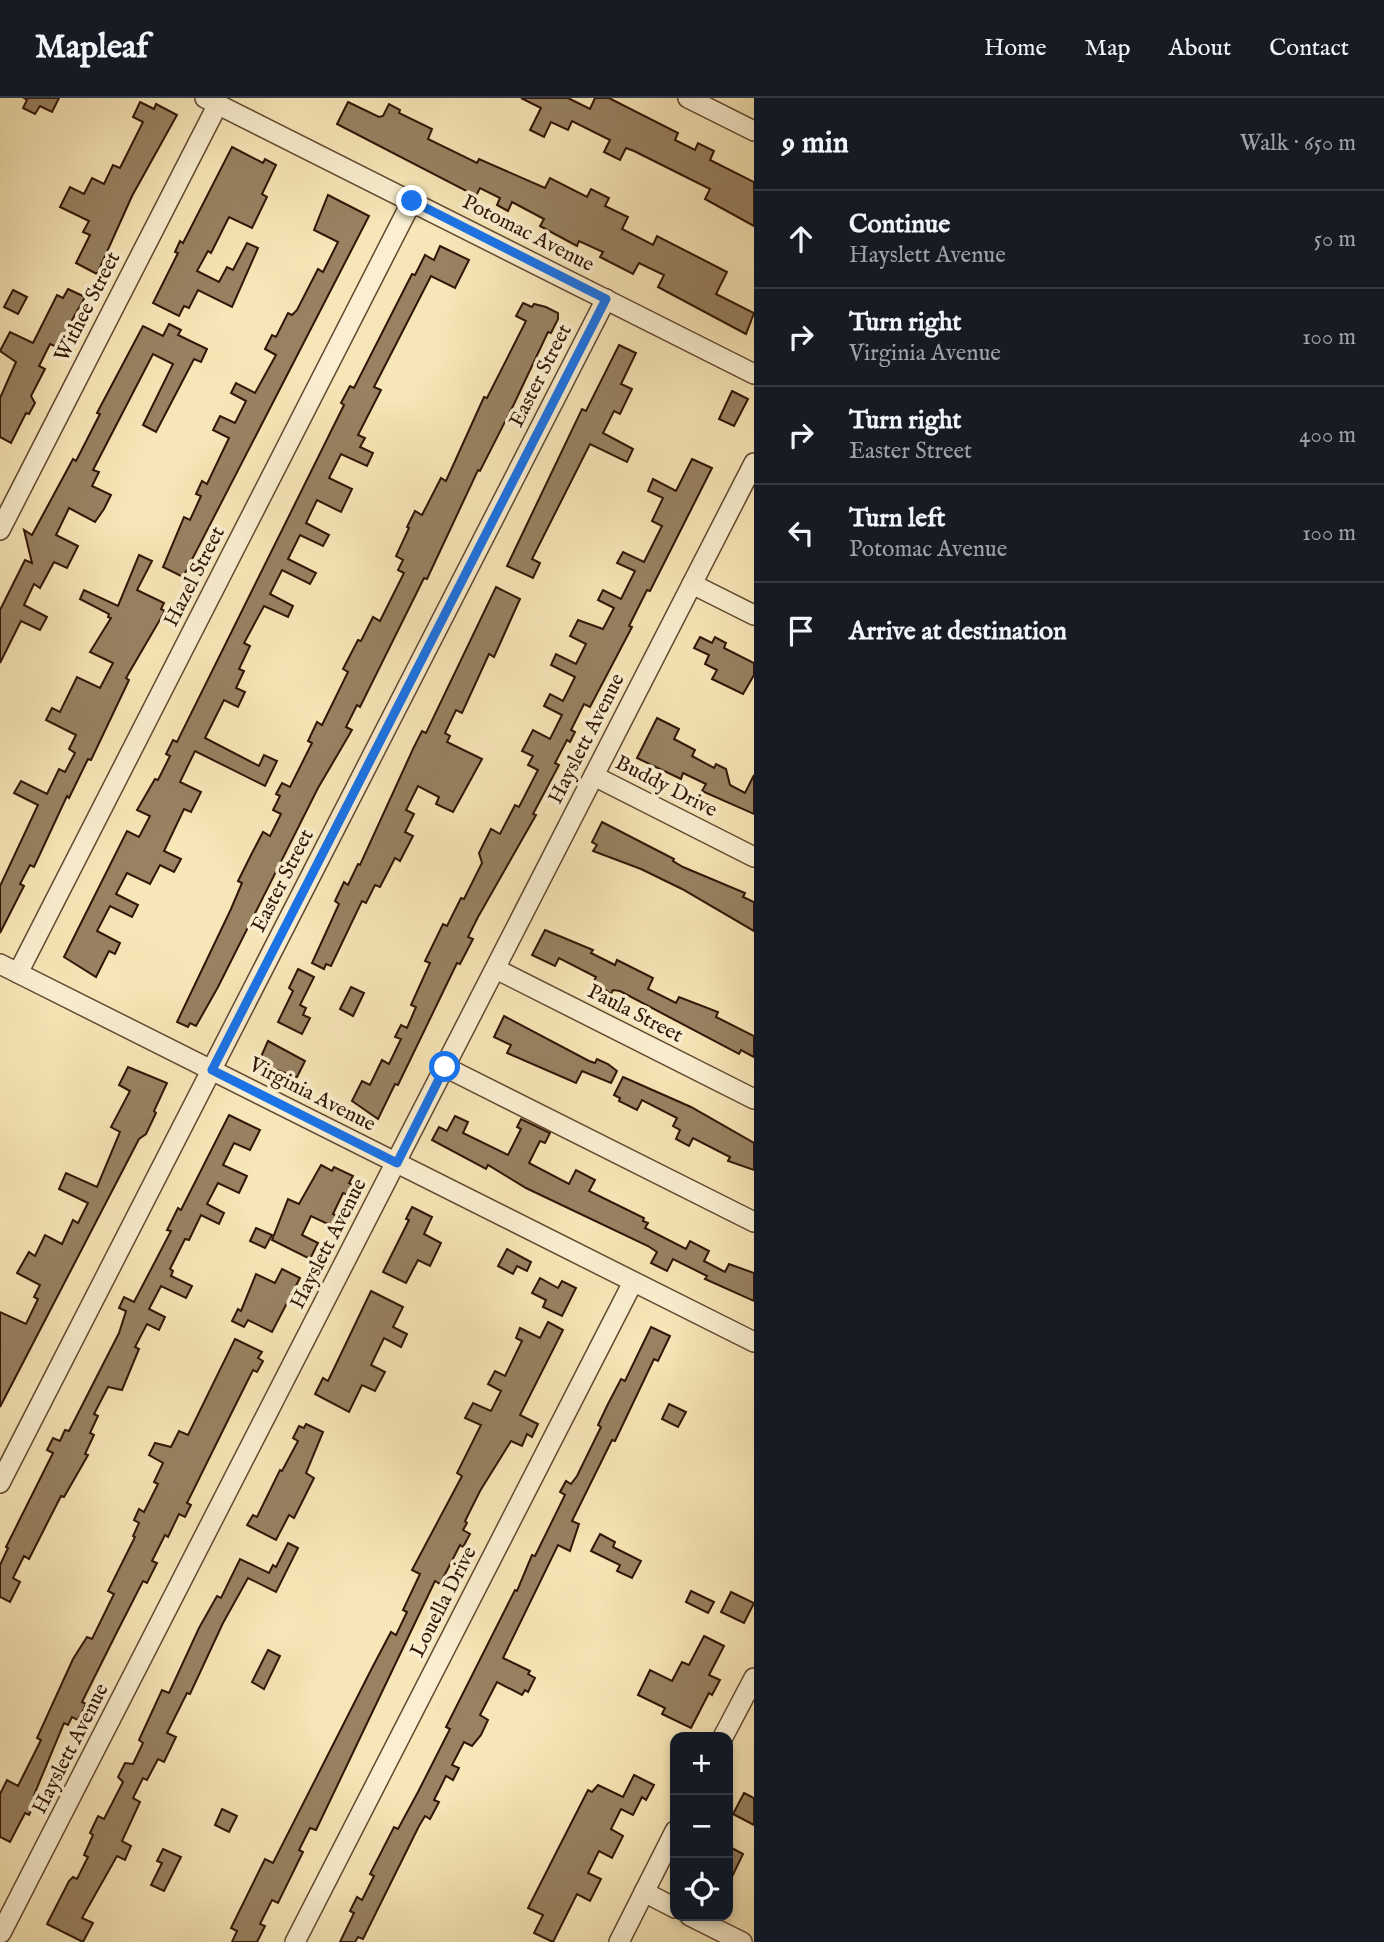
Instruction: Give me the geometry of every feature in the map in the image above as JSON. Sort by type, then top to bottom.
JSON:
[{"type":"street","points":[[688,98],[754,131]]},
{"type":"street","name":"Potomac Avenue","points":[[211,101],[754,374]]},
{"type":"street","name":"Withee Street","points":[[0,530],[211,101]]},
{"type":"street","name":"Hazel Street","points":[[18,973],[412,201]]},
{"type":"street","name":"Easter Street","points":[[0,1483],[606,299]]},
{"type":"street","name":"Hayslett Avenue","points":[[7,1936],[445,1067],[754,463]]},
{"type":"street","points":[[692,584],[754,615]]},
{"type":"street","name":"Buddy Drive","points":[[594,776],[754,857]]},
{"type":"street","name":"Virginia Avenue","points":[[0,964],[754,1342]]},
{"type":"street","name":"Paula Street","points":[[496,969],[754,1100]]},
{"type":"street","points":[[445,1067],[754,1222]]},
{"type":"street","name":"Louella Drive","points":[[295,1942],[633,1282]]},
{"type":"street","points":[[727,1732],[749,1700],[754,1678]]},
{"type":"street","points":[[619,1942],[670,1841]]},
{"type":"street","points":[[644,1892],[670,1905]]},
{"type":"street","points":[[700,1921],[742,1942]]},
{"type":"building","points":[[24,98],[59,98],[52,112],[40,106],[35,114],[23,108],[27,100]]},
{"type":"building","points":[[521,98],[568,98],[590,109],[595,98],[609,98],[678,133],[675,140],[695,150],[698,143],[714,151],[710,160],[754,182],[754,226],[705,199],[710,189],[634,151],[626,148],[620,160],[604,152],[610,140],[572,121],[568,130],[551,122],[544,137],[530,130],[541,108]]},
{"type":"building","points":[[140,102],[154,109],[156,104],[177,115],[132,196],[97,274],[76,263],[90,235],[83,232],[89,221],[60,207],[70,187],[84,194],[92,178],[104,184],[113,165],[120,168],[143,122],[133,117]]},
{"type":"building","points":[[348,102],[379,117],[383,116],[389,104],[400,110],[399,113],[432,129],[428,139],[477,163],[479,159],[545,188],[550,178],[587,197],[591,189],[609,198],[605,206],[628,217],[622,229],[653,245],[657,236],[727,272],[716,294],[754,313],[746,334],[658,287],[664,275],[639,263],[633,274],[600,257],[603,252],[579,241],[577,246],[540,226],[544,219],[512,202],[508,211],[497,205],[500,198],[480,188],[476,196],[337,124]]},
{"type":"building","points":[[232,147],[263,163],[265,159],[276,165],[262,194],[267,197],[252,228],[229,217],[211,253],[208,251],[197,271],[219,282],[227,267],[233,270],[247,243],[258,248],[232,307],[198,290],[189,308],[184,306],[179,316],[153,303],[178,253],[175,252],[180,241],[183,243]]},
{"type":"building","points":[[328,195],[369,216],[183,577],[163,567],[184,517],[190,520],[201,496],[196,494],[202,481],[207,484],[229,438],[213,430],[220,416],[235,423],[246,401],[231,393],[236,383],[255,393],[276,355],[265,349],[272,335],[276,337],[288,313],[292,315],[297,310],[318,269],[323,272],[338,242],[314,230]]},
{"type":"building","points":[[440,246],[469,260],[455,288],[431,276],[374,387],[381,390],[358,435],[365,438],[360,447],[373,453],[367,466],[341,454],[329,478],[352,489],[341,512],[317,500],[306,523],[329,535],[323,546],[300,535],[288,559],[316,573],[310,584],[282,570],[270,594],[293,606],[288,617],[264,606],[244,643],[250,646],[239,669],[244,671],[236,688],[245,692],[238,707],[224,700],[205,738],[259,766],[264,755],[277,761],[265,786],[195,751],[180,782],[201,792],[191,812],[184,809],[164,851],[181,859],[174,872],[160,865],[150,884],[127,873],[116,894],[138,905],[132,917],[110,906],[97,931],[120,943],[115,954],[109,951],[96,977],[64,957],[127,831],[139,837],[150,816],[137,810],[155,779],[158,780],[170,756],[166,754],[173,740],[177,742],[344,405],[341,403],[350,386],[354,388],[412,274],[415,275],[425,255],[434,260]]},
{"type":"building","points":[[68,289],[85,297],[57,347],[50,344],[39,366],[45,369],[31,396],[35,403],[29,414],[26,413],[11,443],[0,437],[0,398],[16,362],[0,351],[10,332],[33,343],[57,295],[63,298]]},
{"type":"building","points":[[13,290],[27,297],[18,314],[4,307]]},
{"type":"building","points":[[523,303],[532,307],[534,304],[546,307],[558,313],[558,319],[551,333],[548,332],[514,404],[480,471],[478,470],[427,579],[424,578],[360,707],[357,705],[346,727],[352,730],[318,788],[218,987],[196,1026],[190,1023],[188,1027],[177,1022],[231,909],[242,883],[238,881],[251,855],[263,832],[270,836],[281,814],[273,810],[280,796],[276,794],[282,783],[290,787],[312,743],[308,741],[317,722],[322,725],[348,672],[343,669],[358,640],[361,641],[373,617],[380,621],[404,573],[398,570],[403,560],[396,556],[409,528],[407,527],[415,511],[422,515],[441,478],[446,481],[484,397],[487,398],[526,321],[516,316]]},
{"type":"building","points":[[169,324],[181,330],[178,335],[207,349],[201,362],[194,359],[156,432],[143,425],[173,364],[153,354],[93,470],[99,472],[92,486],[111,495],[95,522],[69,508],[56,535],[78,546],[67,568],[54,562],[40,588],[34,584],[24,605],[47,617],[40,630],[21,621],[0,663],[0,610],[25,560],[32,563],[24,530],[32,535],[73,459],[76,461],[100,414],[97,413],[143,326],[163,336]]},
{"type":"building","points":[[619,345],[636,353],[621,384],[632,389],[620,414],[614,411],[603,433],[633,449],[627,462],[590,444],[532,559],[540,563],[533,578],[507,566],[582,409],[586,411]]},
{"type":"building","points":[[732,391],[748,399],[734,426],[719,419]]},
{"type":"building","points":[[692,459],[712,468],[650,591],[647,590],[629,626],[632,627],[590,707],[584,704],[571,730],[575,732],[570,742],[567,740],[555,763],[559,765],[533,814],[536,815],[478,917],[468,937],[473,939],[460,964],[457,963],[398,1085],[395,1084],[378,1119],[352,1101],[362,1081],[370,1085],[382,1060],[389,1064],[401,1039],[395,1037],[401,1025],[407,1028],[416,1007],[411,1005],[430,963],[425,961],[443,924],[447,926],[482,863],[479,853],[491,829],[500,834],[515,805],[519,807],[538,770],[528,765],[533,756],[522,751],[533,730],[550,739],[562,715],[544,706],[550,694],[563,701],[575,677],[551,665],[556,654],[576,664],[586,644],[570,636],[578,620],[603,629],[614,608],[598,600],[603,590],[621,599],[635,571],[617,563],[623,552],[644,562],[662,526],[652,521],[663,498],[648,491],[653,479],[676,491]]},
{"type":"building","points":[[139,555],[152,561],[137,590],[164,603],[161,609],[165,611],[126,678],[129,680],[91,760],[88,759],[69,798],[67,796],[34,867],[30,865],[20,884],[24,886],[0,933],[0,886],[38,805],[14,793],[21,781],[47,794],[59,769],[65,772],[75,753],[69,749],[76,735],[46,720],[52,708],[60,712],[77,677],[100,688],[113,663],[90,652],[111,618],[108,617],[109,614],[80,599],[84,590],[118,606]]},
{"type":"building","points":[[496,587],[520,599],[494,657],[489,654],[462,713],[456,710],[445,733],[450,736],[447,742],[482,759],[453,812],[436,804],[439,797],[418,786],[406,810],[414,814],[405,832],[413,836],[400,861],[395,858],[380,887],[375,885],[366,903],[362,901],[331,966],[326,964],[324,969],[312,963],[339,904],[335,901],[344,882],[348,885],[358,864],[360,865],[413,749],[422,731],[426,733]]},
{"type":"building","points":[[700,637],[712,643],[715,637],[726,643],[724,648],[754,663],[754,675],[743,694],[712,679],[717,670],[705,664],[709,655],[694,648]]},
{"type":"building","points":[[657,718],[679,729],[674,739],[695,750],[692,756],[714,768],[716,764],[726,769],[730,785],[745,793],[754,775],[754,814],[702,791],[706,784],[683,773],[681,779],[637,758]]},
{"type":"building","points":[[602,822],[674,859],[673,861],[683,867],[745,893],[743,897],[754,902],[754,931],[682,889],[641,869],[593,851],[597,845],[592,842]]},
{"type":"building","points":[[545,930],[593,950],[591,953],[615,965],[617,960],[653,978],[648,989],[676,1003],[679,997],[718,1012],[716,1017],[754,1036],[754,1057],[741,1050],[739,1054],[620,991],[613,990],[611,994],[594,981],[596,977],[559,958],[555,966],[532,955]]},
{"type":"building","points":[[298,969],[314,977],[300,1005],[306,1008],[303,1015],[310,1018],[302,1034],[278,1022],[293,991],[289,988]]},
{"type":"building","points":[[351,987],[364,993],[353,1016],[340,1009]]},
{"type":"building","points":[[504,1016],[589,1061],[595,1063],[597,1059],[608,1064],[617,1071],[611,1083],[582,1071],[576,1083],[507,1053],[511,1045],[494,1037]]},
{"type":"building","points":[[268,1041],[305,1061],[297,1077],[265,1066],[267,1062],[260,1059]]},
{"type":"building","points":[[128,1067],[167,1083],[154,1111],[156,1113],[146,1134],[139,1139],[0,1407],[0,1312],[26,1324],[38,1299],[34,1297],[40,1285],[17,1273],[29,1252],[35,1256],[45,1235],[62,1244],[73,1220],[78,1223],[88,1203],[59,1189],[66,1173],[97,1187],[120,1132],[111,1127],[130,1091],[119,1085]]},
{"type":"building","points":[[623,1077],[691,1107],[754,1143],[754,1170],[728,1161],[730,1157],[693,1138],[689,1146],[676,1139],[680,1130],[673,1126],[677,1118],[642,1100],[637,1110],[619,1101],[620,1098],[614,1095]]},
{"type":"building","points":[[229,1115],[260,1130],[250,1150],[234,1143],[223,1165],[247,1176],[239,1193],[218,1183],[207,1204],[224,1213],[219,1224],[201,1215],[189,1240],[185,1239],[170,1269],[173,1271],[171,1276],[192,1286],[186,1298],[161,1286],[149,1309],[165,1317],[159,1330],[147,1324],[135,1347],[139,1349],[122,1390],[108,1387],[94,1414],[98,1416],[90,1433],[94,1435],[85,1454],[88,1455],[64,1497],[61,1496],[29,1559],[24,1556],[13,1578],[20,1582],[10,1602],[0,1597],[0,1565],[8,1548],[6,1547],[53,1453],[47,1450],[53,1438],[60,1441],[65,1430],[69,1431],[119,1333],[126,1311],[119,1308],[124,1297],[134,1302],[171,1231],[167,1230],[178,1208],[181,1210]]},
{"type":"building","points":[[455,1116],[468,1122],[463,1133],[508,1155],[521,1129],[517,1127],[521,1119],[550,1133],[545,1143],[540,1141],[529,1163],[569,1184],[576,1170],[595,1180],[589,1191],[644,1218],[643,1221],[648,1223],[645,1228],[686,1249],[690,1241],[709,1251],[704,1261],[725,1272],[729,1264],[754,1273],[754,1301],[705,1279],[707,1276],[673,1259],[667,1271],[651,1263],[657,1252],[648,1246],[526,1188],[488,1165],[486,1169],[432,1140],[439,1127],[447,1131]]},
{"type":"building","points":[[321,1165],[332,1171],[334,1167],[353,1176],[349,1183],[353,1185],[348,1195],[343,1193],[333,1214],[337,1216],[332,1226],[311,1216],[302,1235],[318,1243],[310,1259],[272,1240],[288,1199],[299,1204]]},
{"type":"building","points":[[412,1207],[432,1217],[424,1234],[441,1243],[430,1266],[418,1260],[406,1283],[383,1272],[409,1220],[406,1219]]},
{"type":"building","points":[[256,1228],[272,1235],[265,1248],[250,1241]]},
{"type":"building","points":[[507,1249],[531,1262],[527,1271],[517,1266],[513,1274],[498,1266]]},
{"type":"building","points":[[282,1269],[300,1278],[272,1332],[248,1320],[244,1327],[232,1321],[238,1309],[241,1311],[256,1274],[275,1283]]},
{"type":"building","points":[[540,1278],[558,1288],[562,1281],[576,1288],[562,1316],[543,1307],[546,1300],[532,1293]]},
{"type":"building","points":[[371,1291],[403,1307],[393,1327],[407,1334],[401,1347],[384,1338],[371,1365],[385,1372],[375,1391],[362,1385],[349,1412],[315,1394],[323,1378],[328,1381]]},
{"type":"building","points":[[548,1322],[563,1330],[520,1415],[538,1424],[532,1437],[527,1434],[522,1446],[511,1441],[480,1491],[465,1521],[467,1523],[463,1530],[470,1534],[463,1547],[460,1545],[440,1584],[435,1581],[316,1830],[310,1828],[299,1850],[303,1852],[278,1903],[272,1900],[260,1924],[265,1926],[257,1942],[232,1942],[237,1931],[231,1928],[265,1859],[273,1863],[391,1632],[396,1635],[407,1612],[403,1610],[420,1574],[412,1570],[462,1476],[457,1473],[481,1425],[465,1418],[473,1403],[491,1411],[501,1391],[488,1384],[495,1371],[505,1376],[522,1341],[516,1338],[520,1328],[540,1338]]},
{"type":"building","points":[[651,1327],[670,1336],[658,1361],[654,1359],[615,1441],[612,1440],[572,1521],[579,1524],[570,1551],[558,1545],[503,1658],[530,1671],[528,1674],[535,1678],[528,1692],[525,1690],[522,1695],[497,1682],[480,1715],[488,1720],[481,1735],[472,1746],[464,1742],[452,1765],[459,1768],[453,1780],[446,1776],[434,1800],[439,1802],[430,1819],[425,1816],[419,1826],[363,1939],[358,1937],[355,1942],[340,1942],[354,1913],[350,1911],[357,1897],[362,1900],[374,1876],[370,1874],[394,1827],[398,1829],[418,1792],[450,1729],[446,1727],[565,1495],[560,1492],[566,1481],[571,1484],[577,1476],[601,1427],[598,1425],[608,1404],[621,1379],[625,1381]]},
{"type":"building","points":[[235,1339],[262,1352],[258,1358],[263,1361],[257,1372],[253,1370],[233,1410],[187,1503],[191,1505],[185,1517],[179,1514],[168,1537],[165,1535],[152,1561],[157,1563],[147,1583],[143,1581],[117,1632],[82,1702],[86,1704],[78,1720],[72,1717],[68,1725],[64,1723],[34,1795],[38,1797],[29,1815],[25,1813],[10,1842],[0,1837],[0,1794],[7,1780],[18,1786],[41,1740],[37,1738],[73,1659],[87,1637],[92,1639],[114,1594],[108,1591],[135,1537],[133,1536],[139,1523],[134,1520],[139,1509],[144,1512],[158,1484],[154,1482],[163,1463],[149,1455],[155,1443],[171,1447],[179,1431],[188,1435]]},
{"type":"building","points":[[669,1404],[686,1412],[678,1427],[662,1419]]},
{"type":"building","points":[[306,1424],[323,1432],[306,1473],[314,1478],[294,1518],[289,1515],[276,1540],[247,1525],[253,1515],[257,1517],[298,1441],[293,1438],[299,1426],[304,1428]]},
{"type":"building","points":[[600,1534],[615,1542],[613,1547],[641,1561],[632,1578],[617,1571],[620,1565],[591,1551]]},
{"type":"building","points":[[288,1543],[298,1548],[276,1592],[248,1578],[223,1623],[190,1694],[187,1693],[167,1733],[176,1737],[164,1762],[158,1759],[147,1780],[143,1778],[133,1798],[140,1802],[122,1841],[131,1846],[125,1860],[117,1856],[82,1918],[93,1923],[83,1942],[47,1924],[69,1881],[73,1877],[77,1879],[88,1857],[84,1855],[93,1835],[90,1833],[98,1816],[104,1819],[123,1782],[118,1777],[125,1763],[133,1764],[143,1743],[139,1740],[162,1690],[169,1693],[199,1628],[217,1596],[221,1598],[240,1559],[269,1573],[273,1565],[276,1567]]},
{"type":"building","points":[[691,1591],[714,1602],[708,1613],[686,1602]]},
{"type":"building","points":[[731,1592],[754,1603],[744,1623],[721,1612]]},
{"type":"building","points":[[704,1636],[724,1646],[709,1675],[720,1680],[712,1695],[709,1693],[691,1728],[662,1714],[665,1708],[638,1695],[650,1670],[672,1681],[682,1662],[689,1665]]},
{"type":"building","points":[[268,1650],[280,1656],[264,1689],[252,1682]]},
{"type":"building","points":[[634,1775],[654,1785],[646,1800],[642,1797],[633,1815],[621,1809],[611,1829],[623,1836],[612,1858],[599,1851],[588,1873],[601,1879],[590,1901],[577,1894],[553,1942],[534,1933],[543,1915],[528,1908],[588,1790],[592,1792],[598,1785],[623,1797]]},
{"type":"building","points":[[744,1793],[754,1798],[754,1825],[733,1814]]},
{"type":"building","points":[[222,1809],[237,1816],[229,1832],[215,1825]]},
{"type":"building","points":[[163,1849],[181,1857],[164,1891],[151,1885],[162,1863],[157,1861]]},
{"type":"building","points":[[733,1849],[743,1854],[733,1875]]},
{"type":"route","points":[[412,201],[606,299],[212,1070],[397,1163],[445,1067]]}]
